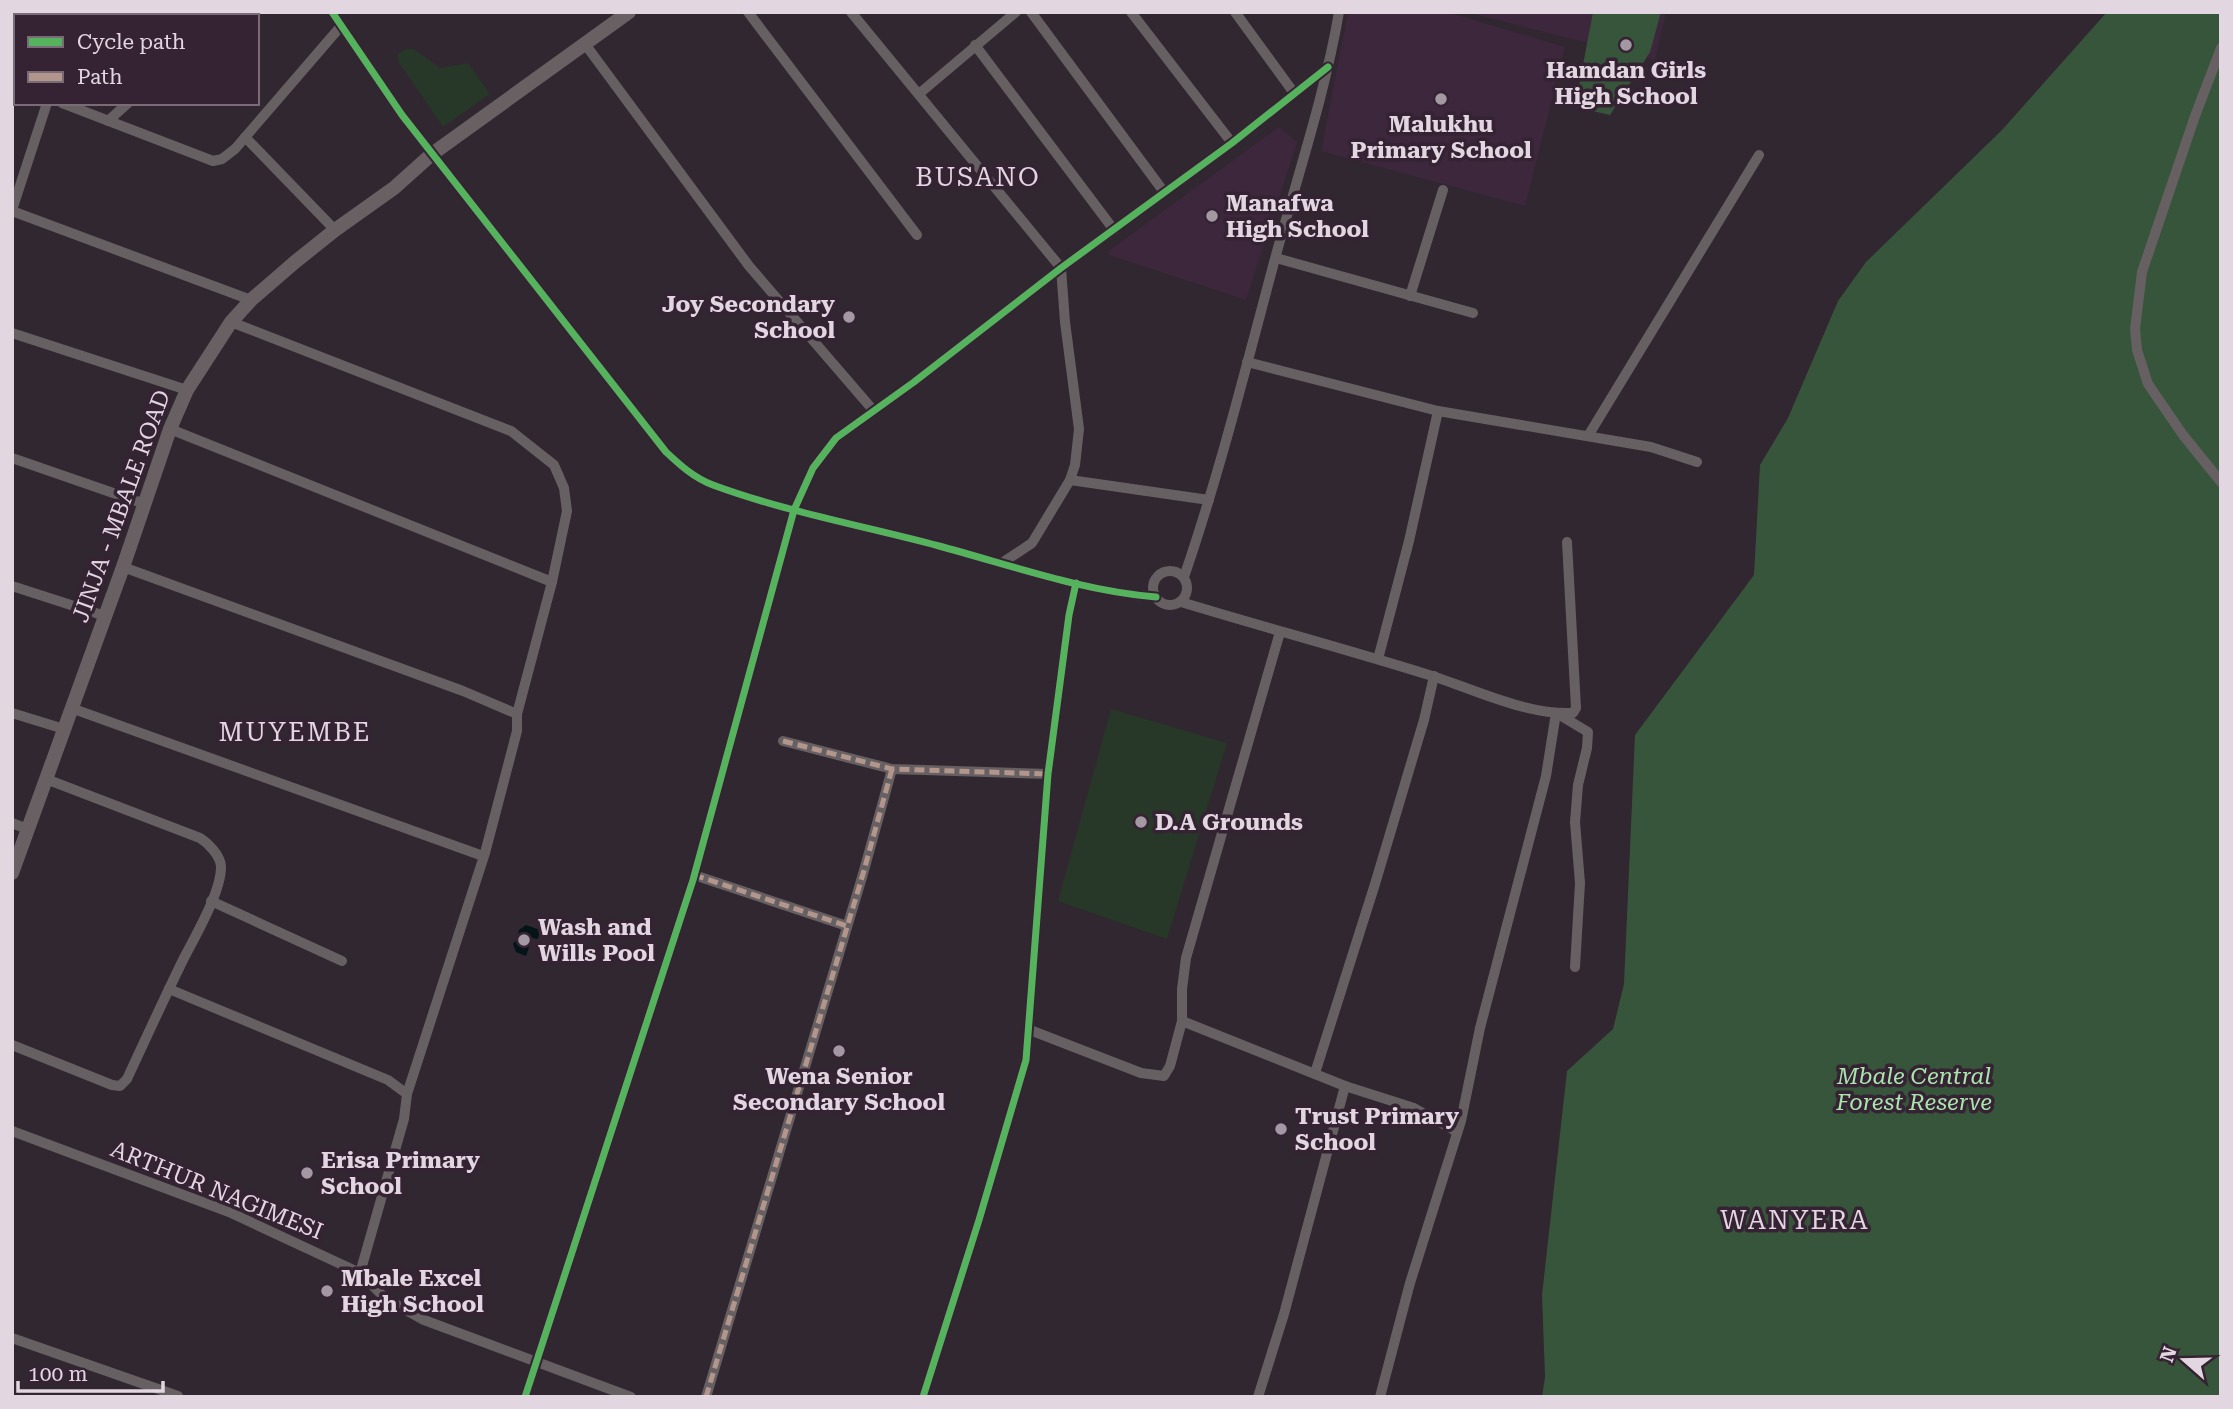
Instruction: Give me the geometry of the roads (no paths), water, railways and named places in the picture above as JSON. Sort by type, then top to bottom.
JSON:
[{"type":"main road","name":"JINJA - MBALE ROAD","points":[[12,873],[170,429],[187,390],[231,322],[251,300],[335,230],[394,188],[432,154],[629,12]]},
{"type":"street","points":[[332,12],[432,154],[666,452],[689,474],[711,485],[794,510],[1076,583],[1156,597]]},
{"type":"street","points":[[748,12],[917,235]]},
{"type":"street","points":[[851,12],[1061,268],[1079,429],[1077,456],[1070,480],[1032,543],[1002,563]]},
{"type":"street","points":[[920,93],[1016,12]]},
{"type":"street","points":[[1031,12],[1164,192]]},
{"type":"street","points":[[1132,12],[1232,143]]},
{"type":"street","points":[[1235,12],[1294,93]]},
{"type":"street","points":[[1184,578],[1209,500],[1276,258],[1328,67],[1339,12]]},
{"type":"street","points":[[67,105],[213,161],[222,159],[245,137],[341,26]]},
{"type":"street","points":[[585,44],[749,266],[873,410]]},
{"type":"street","points":[[975,45],[1114,230]]},
{"type":"street","points":[[2221,48],[2145,263],[2135,329],[2137,350],[2148,384],[2183,435],[2221,482]]},
{"type":"street","points":[[525,1397],[694,875],[794,510],[805,483],[824,450],[836,438],[914,382],[1061,268],[1232,143],[1328,67]]},
{"type":"street","points":[[46,105],[12,210],[251,300]]},
{"type":"street","points":[[107,121],[126,105]]},
{"type":"street","points":[[245,137],[335,230]]},
{"type":"street","points":[[1588,436],[1759,155]]},
{"type":"street","points":[[1410,296],[1443,190]]},
{"type":"street","points":[[1276,258],[1473,313]]},
{"type":"street","points":[[231,322],[512,431],[554,465],[564,488],[567,511],[552,582],[517,714],[517,731],[483,856],[407,1094],[404,1119],[360,1273]]},
{"type":"street","points":[[12,333],[187,390]]},
{"type":"street","points":[[1247,362],[1438,411],[1651,447],[1697,462]]},
{"type":"street","points":[[1378,659],[1409,541],[1438,411]]},
{"type":"street","points":[[170,429],[552,582]]},
{"type":"street","points":[[12,458],[145,504]]},
{"type":"street","points":[[1070,480],[1209,500]]},
{"type":"street","points":[[1181,603],[1187,593],[1184,578],[1174,572],[1158,576],[1153,586],[1156,597],[1164,605],[1181,603],[1378,659],[1524,706],[1556,713],[1573,713],[1576,708],[1567,542]]},
{"type":"street","points":[[123,567],[450,686],[517,714]]},
{"type":"street","points":[[923,1397],[1020,1088],[1030,1030],[1037,899],[1048,774],[1069,615],[1076,583]]},
{"type":"street","points":[[12,586],[105,616]]},
{"type":"street","points":[[1030,1030],[1141,1073],[1164,1076],[1170,1066],[1182,1021],[1186,958],[1280,632]]},
{"type":"street","points":[[1315,1073],[1379,872],[1424,720],[1434,676]]},
{"type":"street","points":[[71,708],[483,856]]},
{"type":"street","points":[[12,713],[64,729]]},
{"type":"street","points":[[1556,713],[1588,732],[1578,785],[1575,822],[1580,883],[1575,967]]},
{"type":"street","points":[[1380,1397],[1410,1283],[1457,1132],[1480,1028],[1546,776],[1556,713]]},
{"type":"street","points":[[783,741],[892,769],[1048,774]]},
{"type":"street","points":[[706,1397],[892,769]]},
{"type":"street","points":[[12,1045],[120,1086],[127,1079],[211,901],[221,868],[208,843],[200,838],[46,779]]},
{"type":"street","points":[[12,823],[27,829]]},
{"type":"street","points":[[694,875],[847,926]]},
{"type":"street","points":[[211,901],[342,961]]},
{"type":"street","points":[[169,989],[388,1080],[407,1094]]},
{"type":"street","points":[[1182,1021],[1345,1086],[1414,1108],[1457,1132]]},
{"type":"street","points":[[1258,1397],[1345,1086]]},
{"type":"street","name":"ARTHUR NAGIMESI","points":[[12,1131],[229,1212],[360,1273],[386,1298],[424,1320],[631,1397]]},
{"type":"street","points":[[12,1338],[178,1396]]},
{"type":"place","name":"Hamdan Girls High School","points":[[1626,45]]},
{"type":"place","name":"Malukhu Primary School","points":[[1441,99]]},
{"type":"place","name":"Manafwa High School","points":[[1212,216]]},
{"type":"place","name":"Joy Secondary School","points":[[849,317]]},
{"type":"place","name":"D.A Grounds","points":[[1141,822]]},
{"type":"place","name":"Wash and Wills Pool","points":[[524,940]]},
{"type":"place","name":"Wena Senior Secondary School","points":[[839,1051]]},
{"type":"place","name":"Trust Primary School","points":[[1281,1129]]},
{"type":"place","name":"Erisa Primary School","points":[[307,1173]]},
{"type":"place","name":"Mbale Excel High School","points":[[327,1291]]},
{"type":"district","name":"BUSANO","points":[[978,177]]},
{"type":"district","name":"MUYEMBE","points":[[295,732]]},
{"type":"district","name":"WANYERA","points":[[1795,1220]]},
{"type":"park label","name":"Mbale Central Forest Reserve","points":[[1914,1089]]}]
